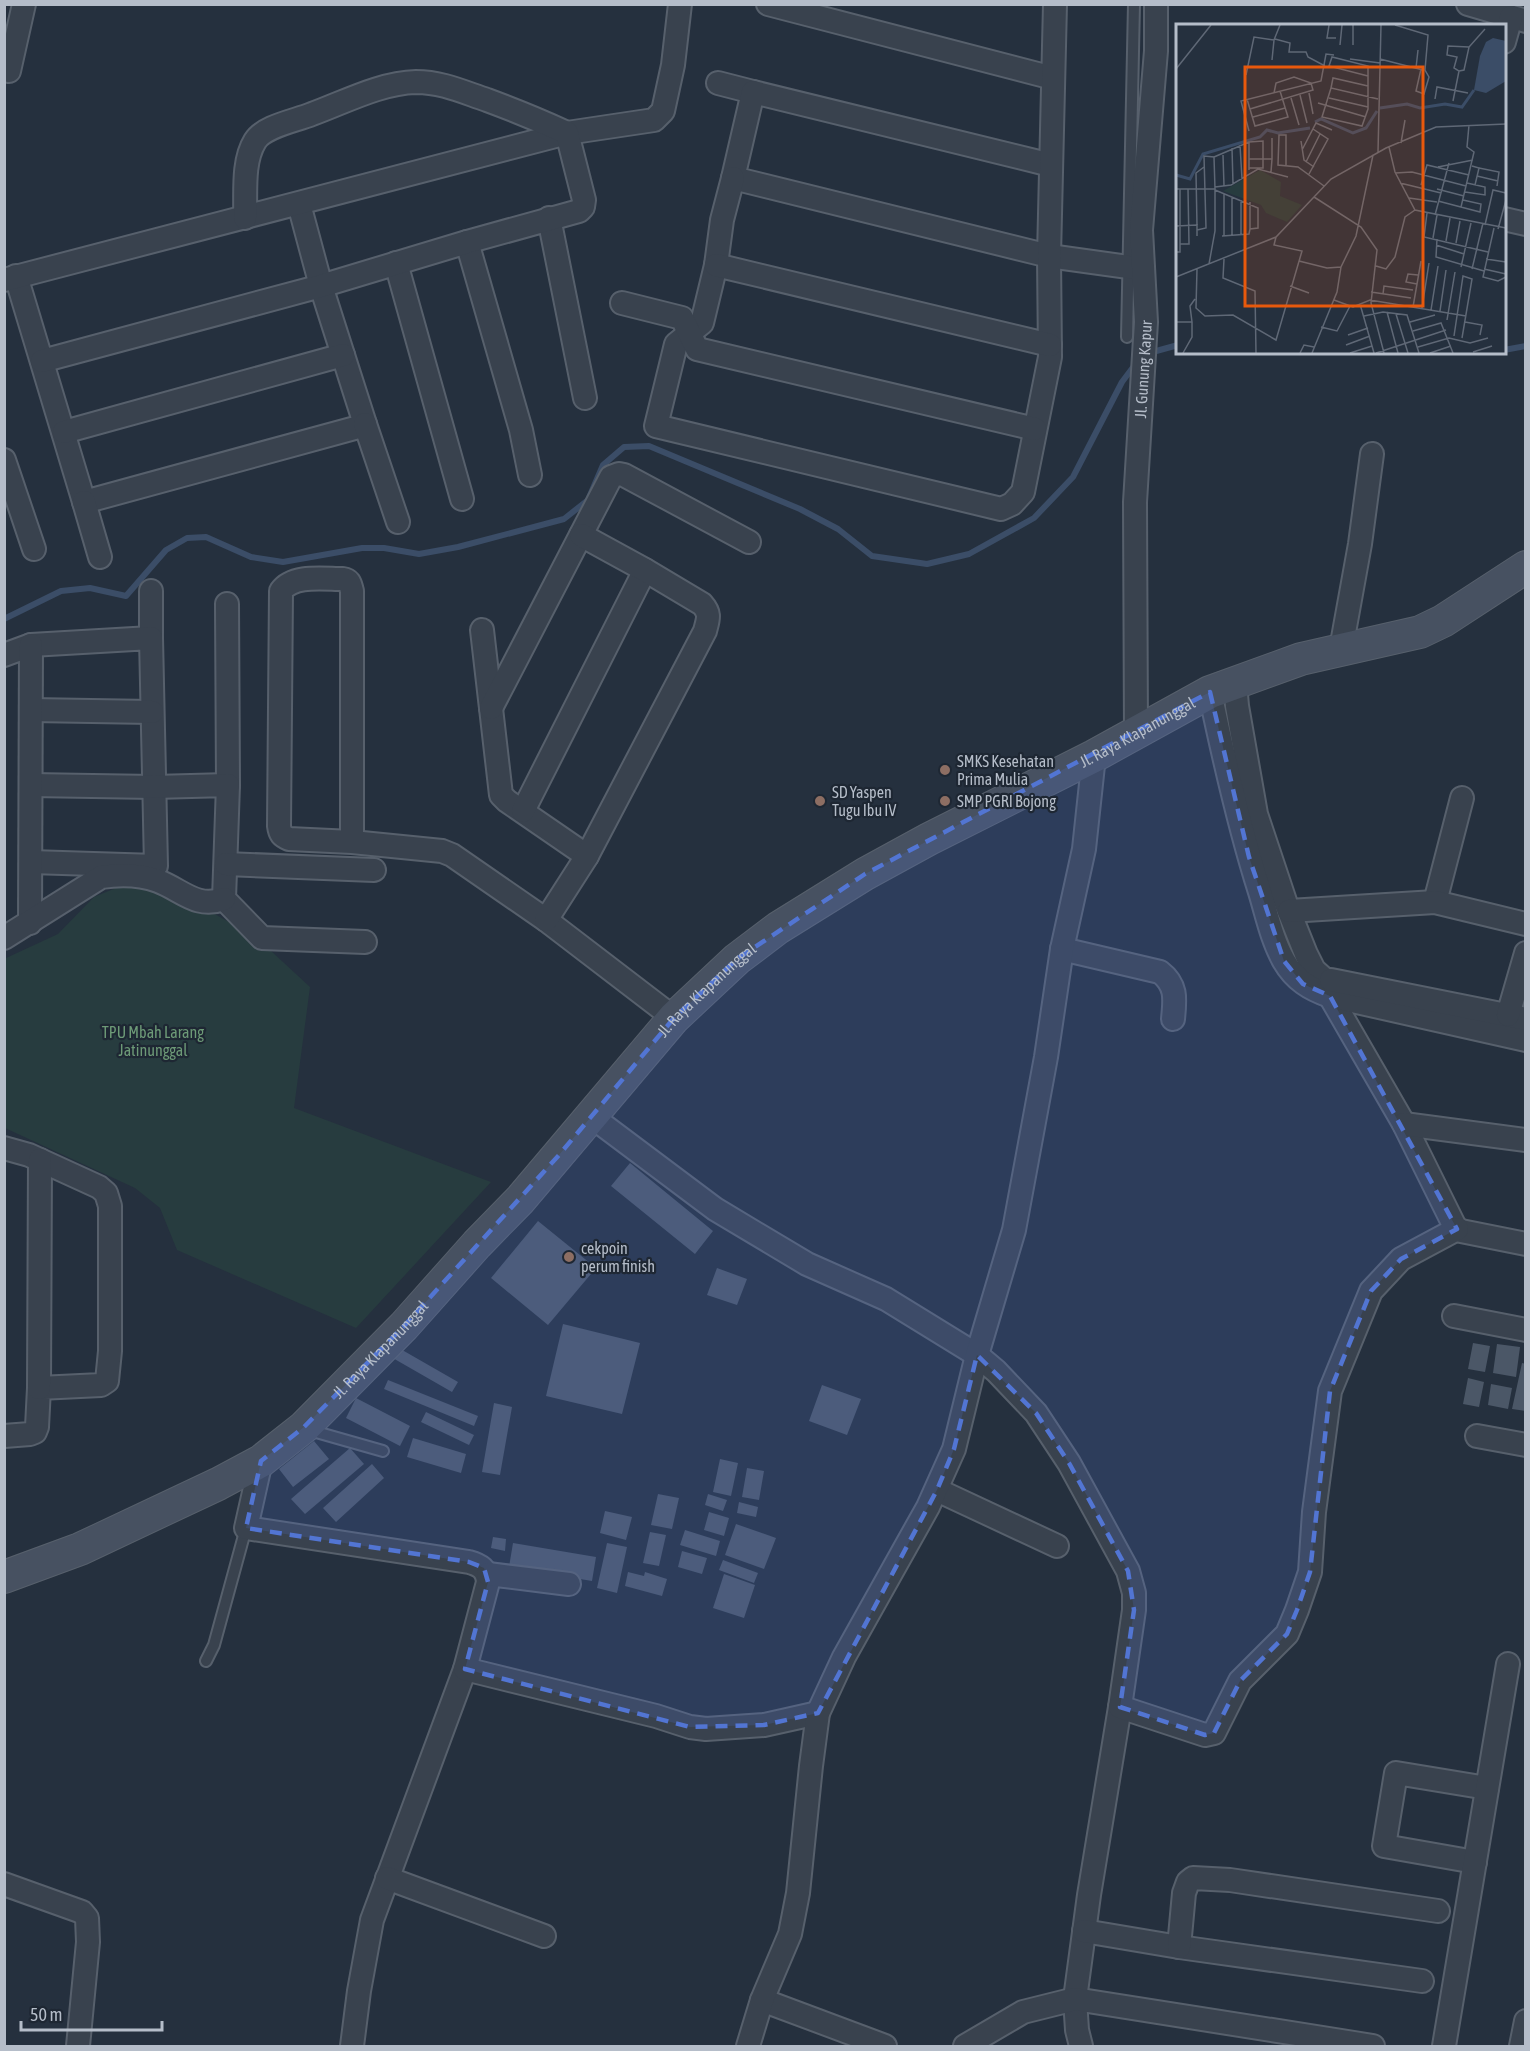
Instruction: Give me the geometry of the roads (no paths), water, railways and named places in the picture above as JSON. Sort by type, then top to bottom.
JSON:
[{"type":"street","points":[[9,71],[24,4]]},
{"type":"street","points":[[100,557],[42,361],[10,278],[567,133],[650,122],[661,115],[673,65],[680,4]]},
{"type":"street","points":[[768,4],[1053,78]]},
{"type":"street","points":[[753,92],[722,220],[716,265],[702,324],[676,344],[656,426],[1001,509],[1012,504],[1023,492],[1050,357],[1049,256],[1055,4]]},
{"type":"street","name":"Jl. Gunung Kapur","points":[[1136,733],[1134,534],[1146,322],[1135,268],[1141,230],[1156,51],[1156,4]]},
{"type":"street","points":[[1468,5],[1518,19],[1506,39]]},
{"type":"street","points":[[245,218],[248,162],[258,137],[272,128],[378,89],[415,82],[445,85],[567,133]]},
{"type":"street","points":[[718,83],[1051,165]]},
{"type":"street","points":[[42,361],[321,286],[579,211],[583,207],[584,200],[567,133]]},
{"type":"street","points":[[733,178],[1049,256],[1135,268]]},
{"type":"street","points":[[300,204],[321,286],[398,522]]},
{"type":"street","points":[[549,218],[585,398]]},
{"type":"street","points":[[1506,219],[1526,224]]},
{"type":"street","points":[[467,242],[521,430],[530,475]]},
{"type":"street","points":[[396,263],[462,499]]},
{"type":"street","points":[[716,265],[1050,345]]},
{"type":"street","points":[[622,303],[682,318],[697,349],[1035,429]]},
{"type":"street","points":[[64,432],[343,354]]},
{"type":"street","points":[[84,502],[365,424]]},
{"type":"street","points":[[1341,649],[1360,544],[1372,454]]},
{"type":"street","points":[[4,460],[34,549]]},
{"type":"street","points":[[491,708],[610,477],[619,474],[749,542]]},
{"type":"street","points":[[546,920],[587,856],[705,631],[709,616],[708,610],[702,604],[581,535]]},
{"type":"street","name":"Jl. Raya Klapanunggal","points":[[4,1577],[80,1549],[218,1484],[261,1461],[304,1427],[404,1326],[477,1244],[520,1200],[674,1018],[737,959],[778,928],[865,874],[928,839],[1094,756],[1222,687],[1301,659],[1341,649],[1375,644],[1432,627],[1526,567]]},
{"type":"street","points":[[523,811],[645,570]]},
{"type":"street","points":[[352,842],[352,591],[347,580],[343,579],[310,579],[289,583],[281,591],[279,832],[290,839],[352,842],[442,851],[452,855],[546,920],[674,1018]]},
{"type":"street","points":[[152,591],[156,873]]},
{"type":"street","points":[[227,604],[228,785],[224,899],[262,938],[365,942]]},
{"type":"street","points":[[482,630],[501,795],[587,856]]},
{"type":"street","points":[[4,655],[31,645],[152,638]]},
{"type":"street","points":[[30,923],[31,645]]},
{"type":"street","points":[[1222,687],[1237,706],[1256,814],[1289,911],[1314,970],[1327,987],[1404,1125],[1457,1229]]},
{"type":"street","points":[[1222,687],[1226,772],[1249,857],[1272,933],[1284,962],[1303,984],[1312,990],[1327,987],[1517,1017],[1526,952]]},
{"type":"street","points":[[31,710],[152,712]]},
{"type":"street","points":[[748,2046],[762,2000],[790,1934],[798,1893],[818,1713],[844,1658],[937,1490],[954,1449],[976,1355],[1014,1230],[1046,1057],[1062,949],[1084,849],[1094,756]]},
{"type":"street","points":[[31,785],[154,787],[228,785]]},
{"type":"street","points":[[1435,902],[1462,798]]},
{"type":"street","points":[[31,862],[156,873],[199,901],[212,904],[224,899]]},
{"type":"street","points":[[226,864],[374,870]]},
{"type":"street","points":[[4,938],[101,878],[156,873]]},
{"type":"street","points":[[1289,911],[1435,902],[1526,924]]},
{"type":"street","points":[[1062,949],[1160,972],[1166,977],[1175,993],[1173,1018]]},
{"type":"street","points":[[1327,987],[1526,1040]]},
{"type":"street","points":[[591,1116],[715,1209],[807,1264],[886,1299],[976,1355],[1007,1381],[1036,1413],[1069,1463],[1128,1571],[1134,1593],[1134,1610],[1075,1999],[1077,2030],[1082,2046]]},
{"type":"street","points":[[1404,1125],[1526,1140]]},
{"type":"street","points":[[4,1148],[28,1155],[99,1186],[106,1192],[110,1206],[110,1351],[107,1381],[105,1384],[39,1388]]},
{"type":"street","points":[[4,1436],[30,1434],[35,1432],[37,1427],[40,1160]]},
{"type":"street","points":[[1120,1707],[1204,1735],[1214,1733],[1240,1681],[1287,1634],[1310,1572],[1314,1512],[1330,1391],[1371,1291],[1401,1259],[1457,1229],[1526,1244]]},
{"type":"street","points":[[1454,1316],[1526,1330]]},
{"type":"street","points":[[1477,1436],[1526,1445]]},
{"type":"street","points":[[261,1461],[246,1528],[469,1562],[484,1568],[488,1574],[488,1582],[465,1669],[372,1920],[352,2046]]},
{"type":"street","points":[[937,1490],[1058,1546]]},
{"type":"street","points":[[488,1574],[569,1584]]},
{"type":"street","points":[[1444,2046],[1508,1664]]},
{"type":"street","points":[[465,1669],[656,1716],[690,1727],[706,1729],[764,1725],[818,1713]]},
{"type":"street","points":[[1475,1862],[1384,1846],[1396,1773],[1487,1788]]},
{"type":"street","points":[[387,1878],[544,1936]]},
{"type":"street","points":[[1179,1947],[1184,1893],[1188,1882],[1193,1878],[1230,1880],[1438,1911]]},
{"type":"street","points":[[4,1884],[82,1912],[87,1918],[89,1934],[78,2046]]},
{"type":"street","points":[[1084,1931],[1179,1947],[1422,1981]]},
{"type":"street","points":[[965,2046],[990,2039],[1023,2012],[1075,1999],[1373,2046]]},
{"type":"street","points":[[762,2000],[885,2046]]},
{"type":"street","points":[[1521,2046],[1526,2021]]},
{"type":"lane","points":[[1127,337],[1135,268],[1134,4]]},
{"type":"lane","points":[[304,1427],[383,1450]]},
{"type":"lane","points":[[206,1660],[214,1645],[246,1528]]},
{"type":"waterway","points":[[1149,353],[1176,346]]},
{"type":"waterway","points":[[1506,350],[1526,346]]},
{"type":"waterway","points":[[4,619],[61,591],[90,588],[126,596],[166,550],[187,538],[206,537],[251,557],[283,562],[362,548],[384,548],[419,554],[458,547],[564,519],[588,500],[603,465],[624,447],[649,446],[800,509],[838,529],[872,556],[927,564],[969,554],[1034,518],[1073,477],[1122,382],[1137,362]]},
{"type":"place","name":"SMKS Kesehatan Prima Mulia","points":[[945,770]]},
{"type":"place","name":"SD Yaspen Tugu Ibu IV","points":[[820,801]]},
{"type":"place","name":"SMP PGRI Bojong","points":[[945,801]]},
{"type":"place","name":"cekpoin perum finish","points":[[569,1257]]},
{"type":"park label","name":"TPU Mbah Larang Jatinunggal","points":[[153,1041]]}]
